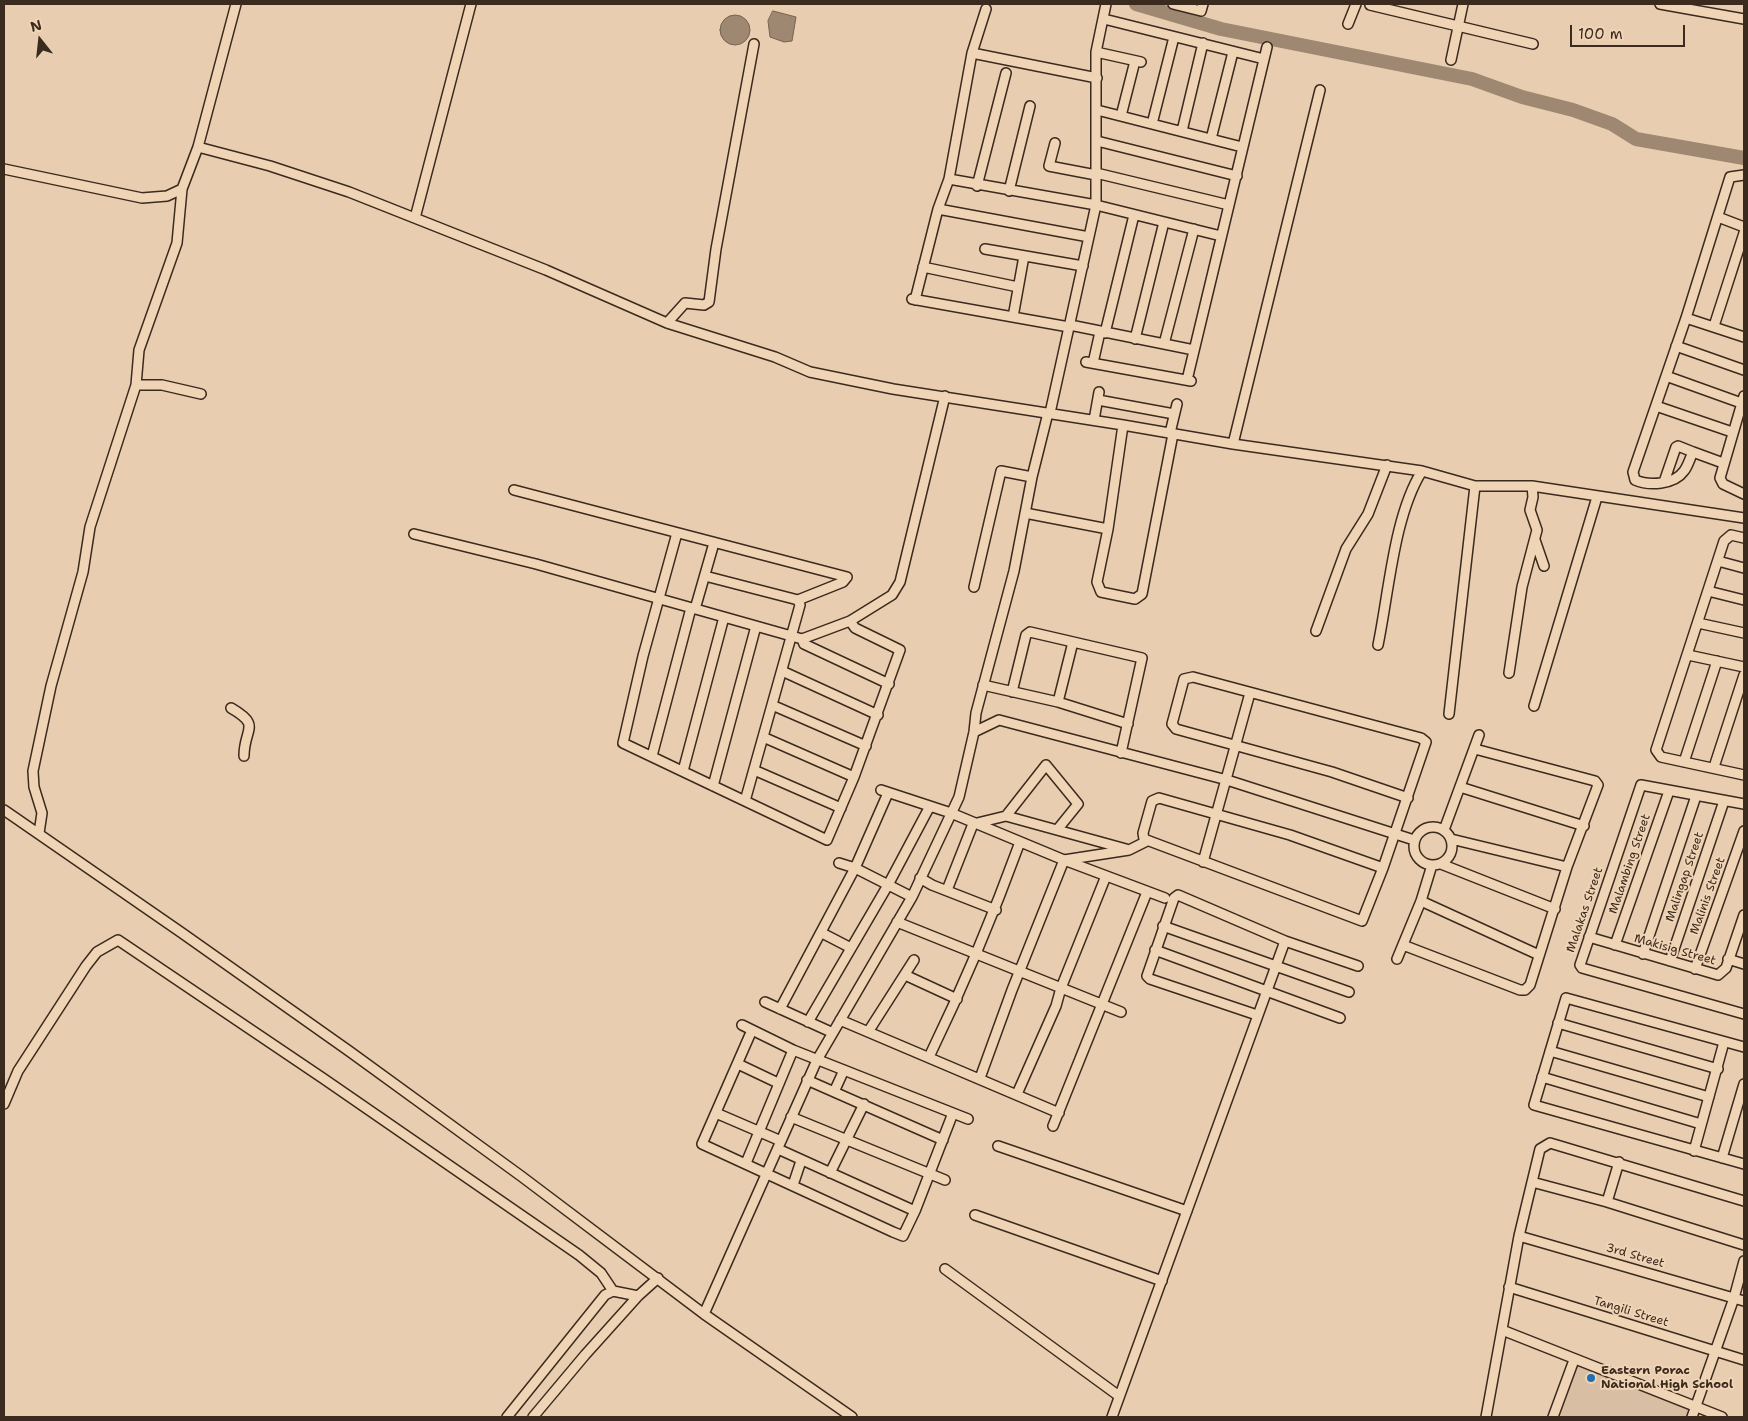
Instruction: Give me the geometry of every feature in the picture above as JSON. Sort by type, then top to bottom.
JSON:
[{"type":"street","points":[[39,833],[42,813],[34,787],[33,771],[47,705],[84,572],[90,526],[136,385],[139,350],[177,243],[182,189],[198,147],[236,4]]},
{"type":"street","points":[[416,218],[471,4]]},
{"type":"street","points":[[704,1314],[807,1080],[831,1032],[840,1020],[912,897],[963,784],[976,713],[1014,571],[1032,477],[1049,413],[1096,205],[1096,52],[1106,4]]},
{"type":"street","points":[[1173,4],[1201,10],[1203,4]]},
{"type":"street","points":[[1348,24],[1356,4]]},
{"type":"street","points":[[1451,60],[1462,4]]},
{"type":"street","points":[[1660,4],[1744,19]]},
{"type":"street","points":[[1370,5],[1533,44]]},
{"type":"street","points":[[986,10],[972,53],[949,180],[938,209],[913,300],[1069,326],[1194,350]]},
{"type":"street","points":[[1104,19],[1264,59]]},
{"type":"street","points":[[1152,124],[1174,37]]},
{"type":"street","points":[[1182,131],[1203,43]]},
{"type":"street","points":[[667,323],[685,304],[704,306],[709,302],[716,249],[754,44]]},
{"type":"street","points":[[1134,215],[1102,332],[1089,363],[1189,380],[1194,350],[1266,47]]},
{"type":"street","points":[[1096,52],[1138,62],[1121,116]]},
{"type":"street","points":[[1211,139],[1232,52]]},
{"type":"street","points":[[972,53],[1096,78]]},
{"type":"street","points":[[976,186],[1006,73]]},
{"type":"street","points":[[1232,444],[1320,90]]},
{"type":"street","points":[[1009,191],[1030,106]]},
{"type":"street","points":[[1097,110],[1242,146]]},
{"type":"street","points":[[1097,141],[1236,176]]},
{"type":"street","points":[[1055,143],[1049,166],[1096,174],[1228,205]]},
{"type":"street","points":[[198,147],[322,182],[546,270],[667,323],[775,357],[810,372],[893,389],[1123,424],[1232,444],[1387,465],[1422,471],[1475,486],[1532,486],[1744,518]]},
{"type":"street","points":[[4,169],[142,198],[167,196],[182,189]]},
{"type":"street","points":[[1693,452],[1684,471],[1677,479],[1644,484],[1635,480],[1633,472],[1686,318],[1730,177],[1744,175]]},
{"type":"street","points":[[949,180],[1096,205],[1221,236]]},
{"type":"street","points":[[938,209],[1089,237]]},
{"type":"street","points":[[1718,217],[1744,227]]},
{"type":"street","points":[[1135,339],[1164,222]]},
{"type":"street","points":[[1164,344],[1194,230]]},
{"type":"street","points":[[1714,326],[1744,233]]},
{"type":"street","points":[[985,248],[1083,266]]},
{"type":"street","points":[[1013,317],[1024,256]]},
{"type":"street","points":[[923,267],[1018,286]]},
{"type":"street","points":[[1686,318],[1744,337]]},
{"type":"street","points":[[1676,346],[1744,370]]},
{"type":"street","points":[[1666,376],[1744,401],[1732,432],[1720,478],[1723,484],[1744,494]]},
{"type":"street","points":[[136,385],[162,386],[201,394]]},
{"type":"street","points":[[414,534],[536,564],[802,639],[850,621],[892,595],[900,582],[945,396]]},
{"type":"street","points":[[1094,420],[1099,396],[1174,414]]},
{"type":"street","points":[[1123,424],[1098,588],[1101,592],[1139,598],[1142,594],[1177,404]]},
{"type":"street","points":[[1656,406],[1732,432]]},
{"type":"street","points":[[1664,482],[1676,447],[1678,446],[1723,463]]},
{"type":"street","points":[[1316,631],[1346,549],[1368,514],[1387,465]]},
{"type":"street","points":[[974,587],[1001,471],[1032,477]]},
{"type":"street","points":[[1378,645],[1402,517],[1413,486],[1422,471]]},
{"type":"street","points":[[1448,714],[1475,486]]},
{"type":"street","points":[[1509,673],[1522,587],[1537,530],[1530,510],[1533,497],[1532,486]]},
{"type":"street","points":[[514,490],[847,577],[843,582],[798,600],[705,576]]},
{"type":"street","points":[[1534,706],[1597,497]]},
{"type":"street","points":[[1025,513],[1108,529]]},
{"type":"street","points":[[677,533],[643,656],[623,744],[827,840],[854,778],[900,650],[855,628],[850,621]]},
{"type":"street","points":[[1744,538],[1731,535],[1726,537],[1656,750],[1661,757],[1744,774]]},
{"type":"street","points":[[1535,540],[1544,566]]},
{"type":"street","points":[[652,756],[693,608],[705,576],[714,543]]},
{"type":"street","points":[[1718,561],[1744,568]]},
{"type":"street","points":[[1708,591],[1744,600]]},
{"type":"street","points":[[745,800],[800,604],[798,600]]},
{"type":"street","points":[[683,771],[724,617]]},
{"type":"street","points":[[1698,623],[1744,633]]},
{"type":"street","points":[[713,786],[756,626]]},
{"type":"street","points":[[1012,692],[1026,635],[1030,632],[1142,658],[1121,753]]},
{"type":"street","points":[[802,639],[804,644],[889,684]]},
{"type":"street","points":[[1058,702],[1073,642]]},
{"type":"street","points":[[1688,655],[1744,667]]},
{"type":"street","points":[[1684,762],[1717,661]]},
{"type":"street","points":[[782,671],[878,715]]},
{"type":"street","points":[[1714,768],[1744,675]]},
{"type":"street","points":[[1383,868],[1290,835],[1156,798],[1152,801],[1143,833],[1144,839],[1359,922],[1364,919],[1383,868],[1408,798],[1426,742],[1421,738],[1193,677],[1186,678],[1172,724],[1181,731],[1332,772],[1408,798]]},
{"type":"street","points":[[983,685],[1058,702],[1128,724]]},
{"type":"street","points":[[1203,862],[1250,693]]},
{"type":"street","points":[[772,705],[866,746]]},
{"type":"street","points":[[231,708],[246,716],[250,725],[244,756]]},
{"type":"street","points":[[974,732],[998,720],[1227,780],[1414,840]]},
{"type":"street","points":[[1444,830],[1479,735]]},
{"type":"street","points":[[763,737],[854,778]]},
{"type":"street","points":[[1403,945],[1525,990],[1530,985],[1567,868],[1598,785],[1595,781],[1475,749]]},
{"type":"street","points":[[1006,816],[1046,765],[1078,804],[1057,830]]},
{"type":"street","points":[[754,770],[841,808]]},
{"type":"street","name":"Malakas Street","points":[[1669,791],[1641,785],[1581,960],[1582,968],[1744,1014]]},
{"type":"street","points":[[1460,787],[1584,826]]},
{"type":"street","points":[[780,1009],[854,868],[884,791],[951,813],[973,824],[1064,860],[1166,898]]},
{"type":"street","points":[[1669,791],[1744,804]]},
{"type":"street","name":"Malambing Street","points":[[1615,946],[1669,791]]},
{"type":"street","points":[[1643,954],[1696,796]]},
{"type":"street","name":"Malingap Street","points":[[1670,961],[1724,801]]},
{"type":"street","points":[[808,1022],[888,885],[930,806]]},
{"type":"street","points":[[4,810],[356,1057],[658,1278],[704,1314],[852,1417]]},
{"type":"street","points":[[973,824],[1006,816],[1129,850]]},
{"type":"street","points":[[947,890],[973,824]]},
{"type":"street","points":[[1555,909],[1437,864],[1426,864],[1417,857],[1413,846],[1414,840],[1421,831],[1427,828],[1439,828],[1444,830],[1451,839],[1567,868]]},
{"type":"street","name":"Malinis Street","points":[[1696,969],[1744,831]]},
{"type":"street","points":[[1397,959],[1437,864],[1450,856],[1451,839]]},
{"type":"street","points":[[1064,860],[1129,850],[1147,841]]},
{"type":"street","points":[[928,1057],[957,999],[996,910],[1020,842]]},
{"type":"street","points":[[980,1078],[1019,971],[1064,860]]},
{"type":"street","points":[[839,863],[854,868],[912,897]]},
{"type":"street","points":[[1017,1094],[1056,1006],[1061,988],[1106,876]]},
{"type":"street","points":[[920,878],[932,885],[996,910]]},
{"type":"street","points":[[1053,1126],[1147,892]]},
{"type":"street","points":[[1257,1015],[1150,979],[1147,976],[1154,950],[1174,898],[1178,896],[1285,941],[1358,966]]},
{"type":"street","points":[[1421,901],[1539,955]]},
{"type":"street","name":"Makisig Street","points":[[1590,938],[1718,975],[1726,968],[1744,915]]},
{"type":"street","points":[[897,922],[1121,1012]]},
{"type":"street","points":[[1163,926],[1349,992]]},
{"type":"street","points":[[822,932],[851,948]]},
{"type":"street","points":[[4,1104],[18,1071],[86,966],[97,952],[118,940],[579,1255],[601,1273],[612,1291]]},
{"type":"street","points":[[1112,1417],[1285,941]]},
{"type":"street","points":[[1154,950],[1340,1018]]},
{"type":"street","points":[[868,1032],[914,960]]},
{"type":"street","points":[[1728,960],[1744,964]]},
{"type":"street","points":[[905,975],[957,999]]},
{"type":"street","points":[[1744,1047],[1566,998],[1534,1105],[1744,1164]]},
{"type":"street","points":[[766,1002],[831,1032]]},
{"type":"street","points":[[840,1020],[1059,1113]]},
{"type":"street","points":[[1558,1024],[1718,1069]]},
{"type":"street","points":[[742,1026],[817,1060],[968,1118]]},
{"type":"street","points":[[752,1030],[702,1144],[793,1184],[903,1236],[915,1211],[953,1113]]},
{"type":"street","points":[[1694,1151],[1724,1042]]},
{"type":"street","points":[[746,1163],[793,1050]]},
{"type":"street","points":[[1550,1051],[1709,1097]]},
{"type":"street","points":[[738,1064],[778,1084]]},
{"type":"street","points":[[834,1092],[844,1070]]},
{"type":"street","points":[[1542,1077],[1701,1124]]},
{"type":"street","points":[[807,1080],[943,1140]]},
{"type":"street","points":[[1722,1158],[1744,1084]]},
{"type":"street","points":[[830,1173],[864,1104]]},
{"type":"street","points":[[716,1112],[760,1132],[801,1161],[915,1211]]},
{"type":"street","points":[[791,1116],[929,1175],[945,1180]]},
{"type":"street","points":[[1486,1417],[1519,1236],[1540,1149],[1550,1143],[1619,1162],[1744,1201]]},
{"type":"street","points":[[998,1146],[1187,1211]]},
{"type":"street","points":[[793,1184],[801,1161]]},
{"type":"street","points":[[1607,1202],[1619,1162]]},
{"type":"street","points":[[1532,1182],[1607,1202],[1744,1245]]},
{"type":"street","points":[[975,1215],[1162,1281]]},
{"type":"street","name":"3rd Street","points":[[1519,1236],[1744,1301]]},
{"type":"street","points":[[1692,1417],[1734,1298],[1744,1261]]},
{"type":"street","points":[[945,1269],[1119,1396]]},
{"type":"street","points":[[533,1417],[584,1355],[638,1296],[658,1278]]},
{"type":"street","name":"Tangili Street","points":[[1510,1287],[1744,1360]]},
{"type":"street","points":[[507,1417],[605,1295],[612,1291],[638,1296]]},
{"type":"street","points":[[1502,1330],[1722,1417]]},
{"type":"street","points":[[1553,1417],[1574,1360]]},
{"type":"shaded area","points":[[773,11],[796,17],[792,41],[784,42],[770,37],[768,21]]},
{"type":"shaded area","points":[[735,15],[741,16],[749,24],[749,36],[741,44],[735,45],[729,44],[721,36],[720,30],[721,24],[729,16]]},
{"type":"shaded area","name":"Eastern Porac National High School","points":[[1575,1363],[1692,1408],[1688,1417],[1555,1417]]},
{"type":"waterway","points":[[1136,4],[1221,29],[1472,79],[1522,97],[1573,110],[1612,124],[1636,139],[1744,158]]},
{"type":"place","name":"Eastern Porac National High School","points":[[1591,1378]]}]
